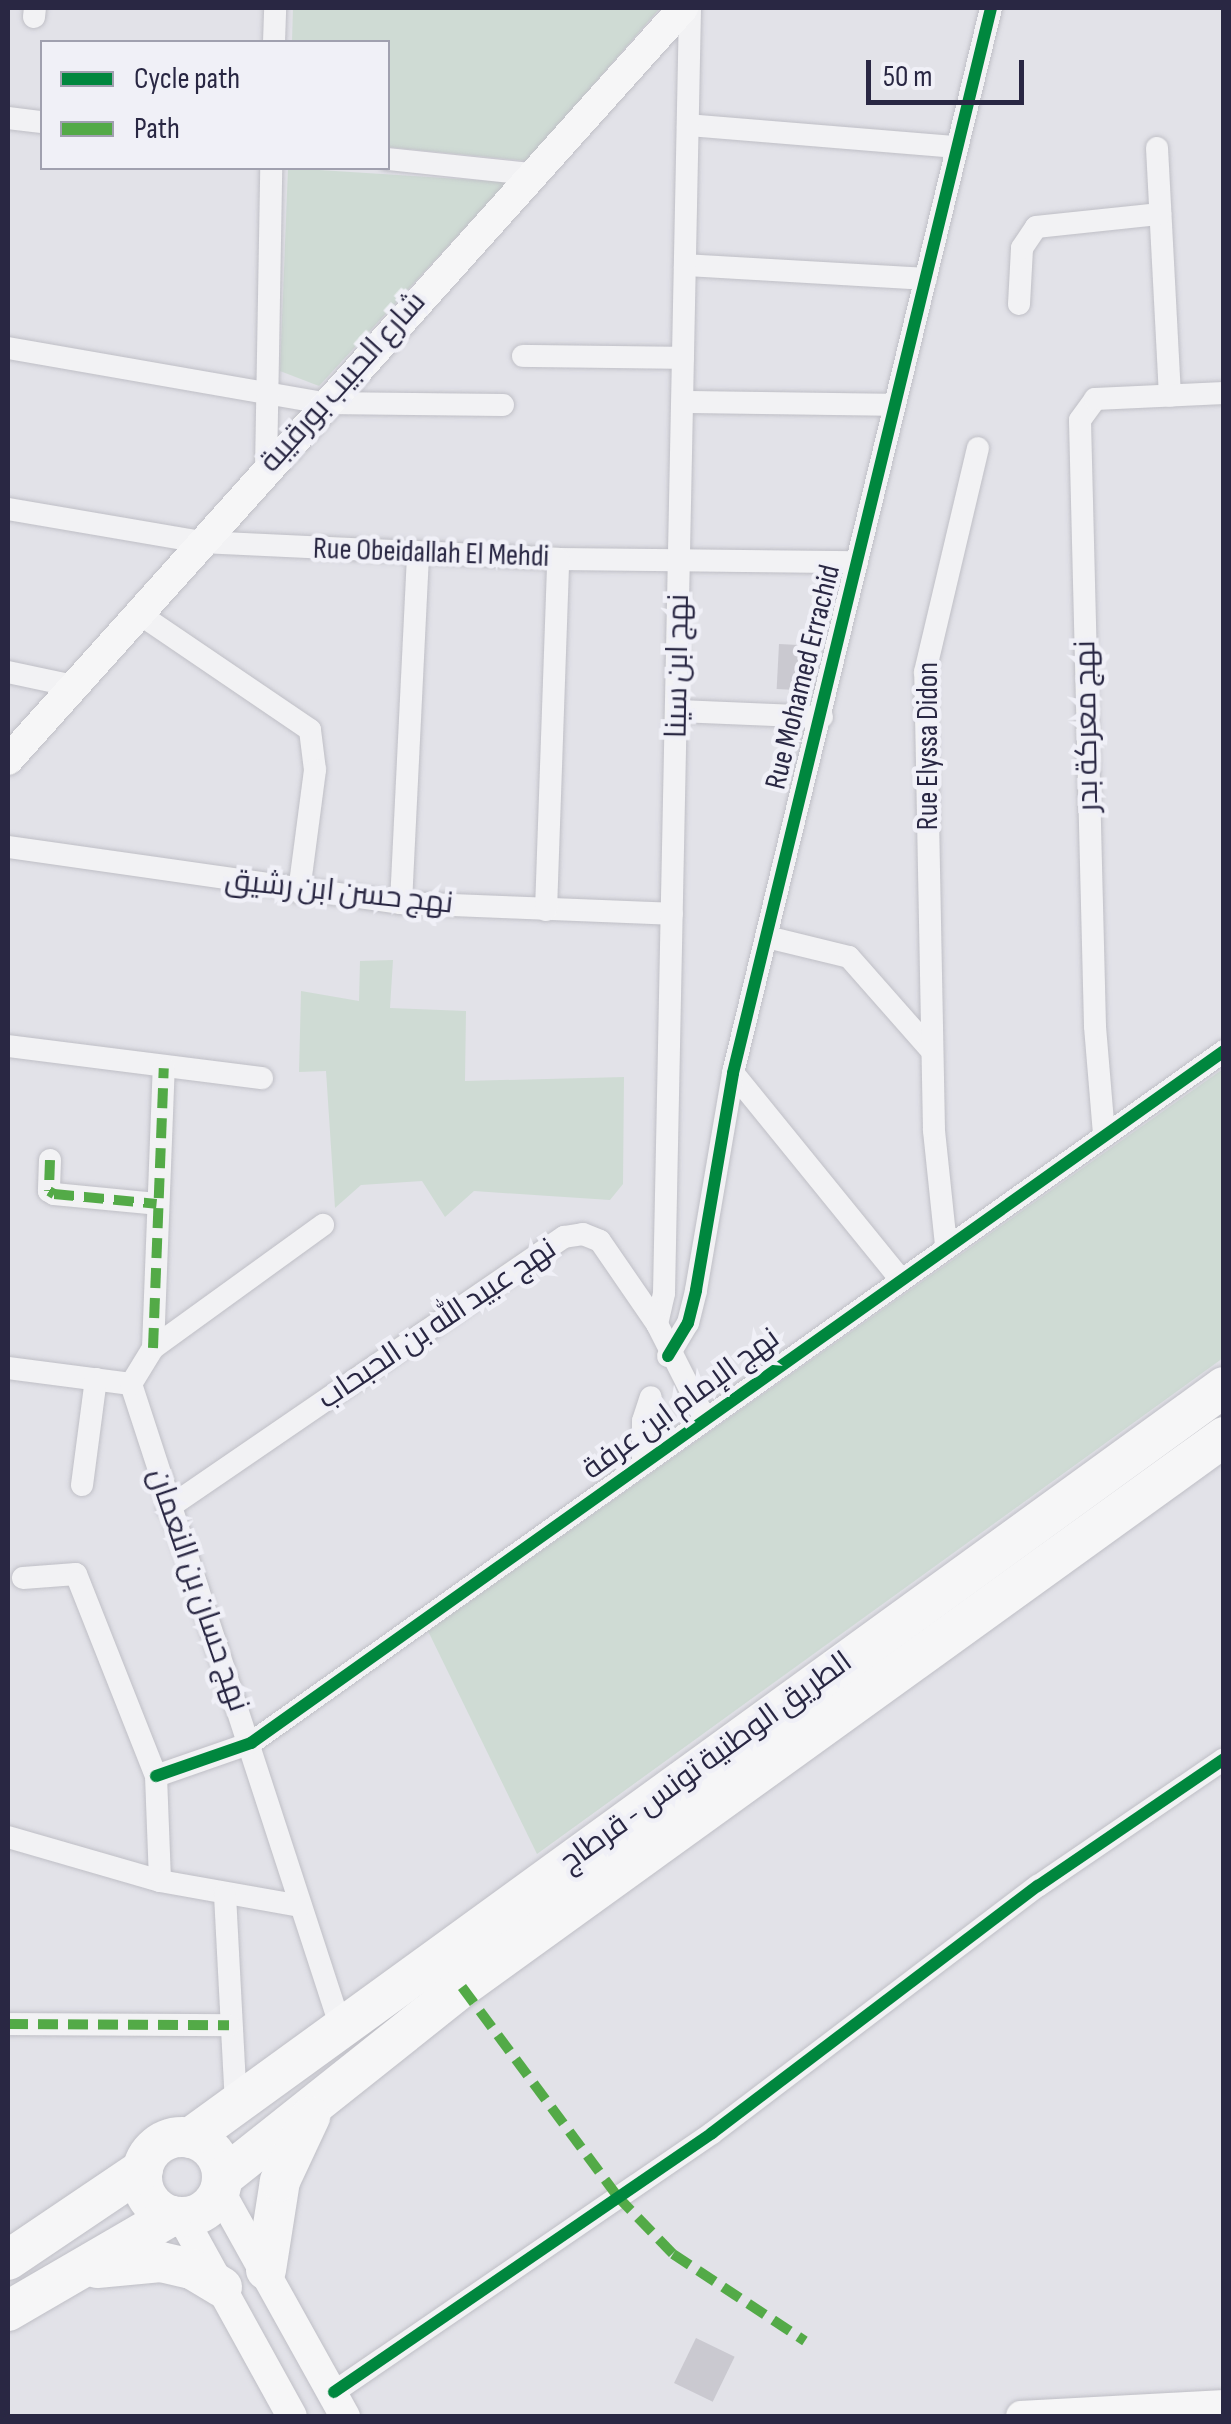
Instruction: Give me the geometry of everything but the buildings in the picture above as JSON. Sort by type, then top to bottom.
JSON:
[{"type":"highway","name":"الطريق الوطنية تونس - قرطاج","points":[[190,2138],[1224,1387]]},
{"type":"highway","name":"الطريق الوطنية تونس - قرطاج","points":[[220,2184],[462,1987],[1224,1437]]},
{"type":"highway","points":[[266,2270],[280,2181],[314,2110]]},
{"type":"highway","points":[[8,2260],[143,2170],[155,2148],[190,2138],[213,2152],[220,2184],[205,2210],[176,2216],[8,2310]]},
{"type":"highway","points":[[143,2170],[152,2203],[176,2216]]},
{"type":"highway","points":[[83,2271],[161,2262],[192,2268],[222,2287]]},
{"type":"street","points":[[274,40],[275,8]]},
{"type":"street","name":"شارع الحبيب بورقيبة","points":[[8,760],[324,403],[683,8]]},
{"type":"street","name":"نهج ابن سينا","points":[[657,1324],[664,1293],[690,8]]},
{"type":"street","name":"Rue Mohamed Errachid","points":[[668,1356],[688,1323],[696,1290],[734,1073],[991,8]]},
{"type":"street","points":[[8,118],[40,122]]},
{"type":"street","points":[[688,125],[955,147]]},
{"type":"street","points":[[1157,148],[1170,396]]},
{"type":"street","points":[[390,159],[531,174]]},
{"type":"street","points":[[266,469],[262,392],[272,170]]},
{"type":"street","points":[[1019,304],[1022,248],[1036,227],[1160,214]]},
{"type":"street","points":[[686,266],[926,279]]},
{"type":"street","points":[[8,348],[324,403],[503,405]]},
{"type":"street","points":[[523,356],[684,358]]},
{"type":"street","name":"نهج معركة بدر","points":[[1104,1134],[1094,1026],[1080,420],[1095,399],[1224,394]]},
{"type":"street","points":[[683,402],[894,405]]},
{"type":"street","name":"Rue Elyssa Didon","points":[[946,1245],[932,1051],[925,672],[978,448]]},
{"type":"street","name":"Rue Obeidallah El Mehdi","points":[[8,509],[201,542],[558,559],[857,562]]},
{"type":"street","points":[[401,903],[418,552]]},
{"type":"street","points":[[546,910],[558,559]]},
{"type":"street","points":[[138,613],[310,730],[315,770],[299,892]]},
{"type":"street","points":[[8,672],[74,686]]},
{"type":"street","points":[[678,711],[822,717]]},
{"type":"street","name":"نهج حسن ابن رشيق","points":[[8,847],[299,892],[401,903],[672,914]]},
{"type":"street","points":[[766,937],[849,957],[932,1051]]},
{"type":"street","points":[[8,1046],[262,1078]]},
{"type":"street","name":"نهج الإمام ابن عرفة","points":[[156,1776],[251,1743],[946,1245],[1224,1051]]},
{"type":"street","points":[[153,1348],[164,1068]]},
{"type":"street","points":[[734,1073],[901,1280]]},
{"type":"street","points":[[50,1160],[48,1191],[54,1194],[158,1204]]},
{"type":"street","points":[[8,1368],[131,1384],[153,1348],[323,1225]]},
{"type":"street","name":"نهج عبيد الله بن الحبحاب","points":[[168,1508],[564,1236],[583,1234],[600,1241],[657,1324],[668,1356],[705,1419]]},
{"type":"street","points":[[82,1484],[96,1379]]},
{"type":"street","name":"نهج حسان بن النعمان","points":[[131,1384],[168,1508],[251,1743],[342,2028]]},
{"type":"street","points":[[642,1464],[643,1420],[651,1398]]},
{"type":"street","points":[[22,1578],[76,1574],[156,1776],[160,1880]]},
{"type":"street","points":[[220,2184],[339,2404],[712,2132],[1038,1886],[1224,1760]]},
{"type":"street","points":[[8,1837],[160,1880],[224,1895],[300,1906]]},
{"type":"street","points":[[224,1895],[236,2105]]},
{"type":"street","points":[[8,2024],[229,2025]]},
{"type":"street","points":[[176,2216],[222,2287],[292,2416]]},
{"type":"street","points":[[1021,2416],[1224,2405]]},
{"type":"shaded area","points":[[293,8],[660,8],[527,161],[390,147],[390,40],[292,40]]},
{"type":"shaded area","points":[[288,170],[507,182],[319,386],[280,371]]},
{"type":"shaded area","points":[[393,960],[390,1008],[466,1011],[465,1081],[624,1077],[623,1184],[610,1200],[474,1191],[445,1217],[422,1181],[361,1185],[335,1208],[326,1071],[299,1072],[301,991],[359,1001],[360,961]]},
{"type":"shaded area","points":[[1223,1069],[1223,1358],[537,1854],[428,1631]]},
{"type":"marked path","points":[[153,1348],[164,1068]]},
{"type":"marked path","points":[[50,1160],[49,1191],[54,1194],[157,1204]]},
{"type":"marked path","points":[[462,1987],[617,2196],[673,2254],[805,2341]]},
{"type":"marked path","points":[[8,2024],[229,2025]]},
{"type":"cycle path","points":[[668,1356],[688,1323],[696,1290],[733,1073],[991,8]]},
{"type":"cycle path","points":[[156,1776],[251,1743],[1224,1051]]},
{"type":"cycle path","points":[[334,2392],[712,2133],[1038,1886],[1224,1759]]}]
